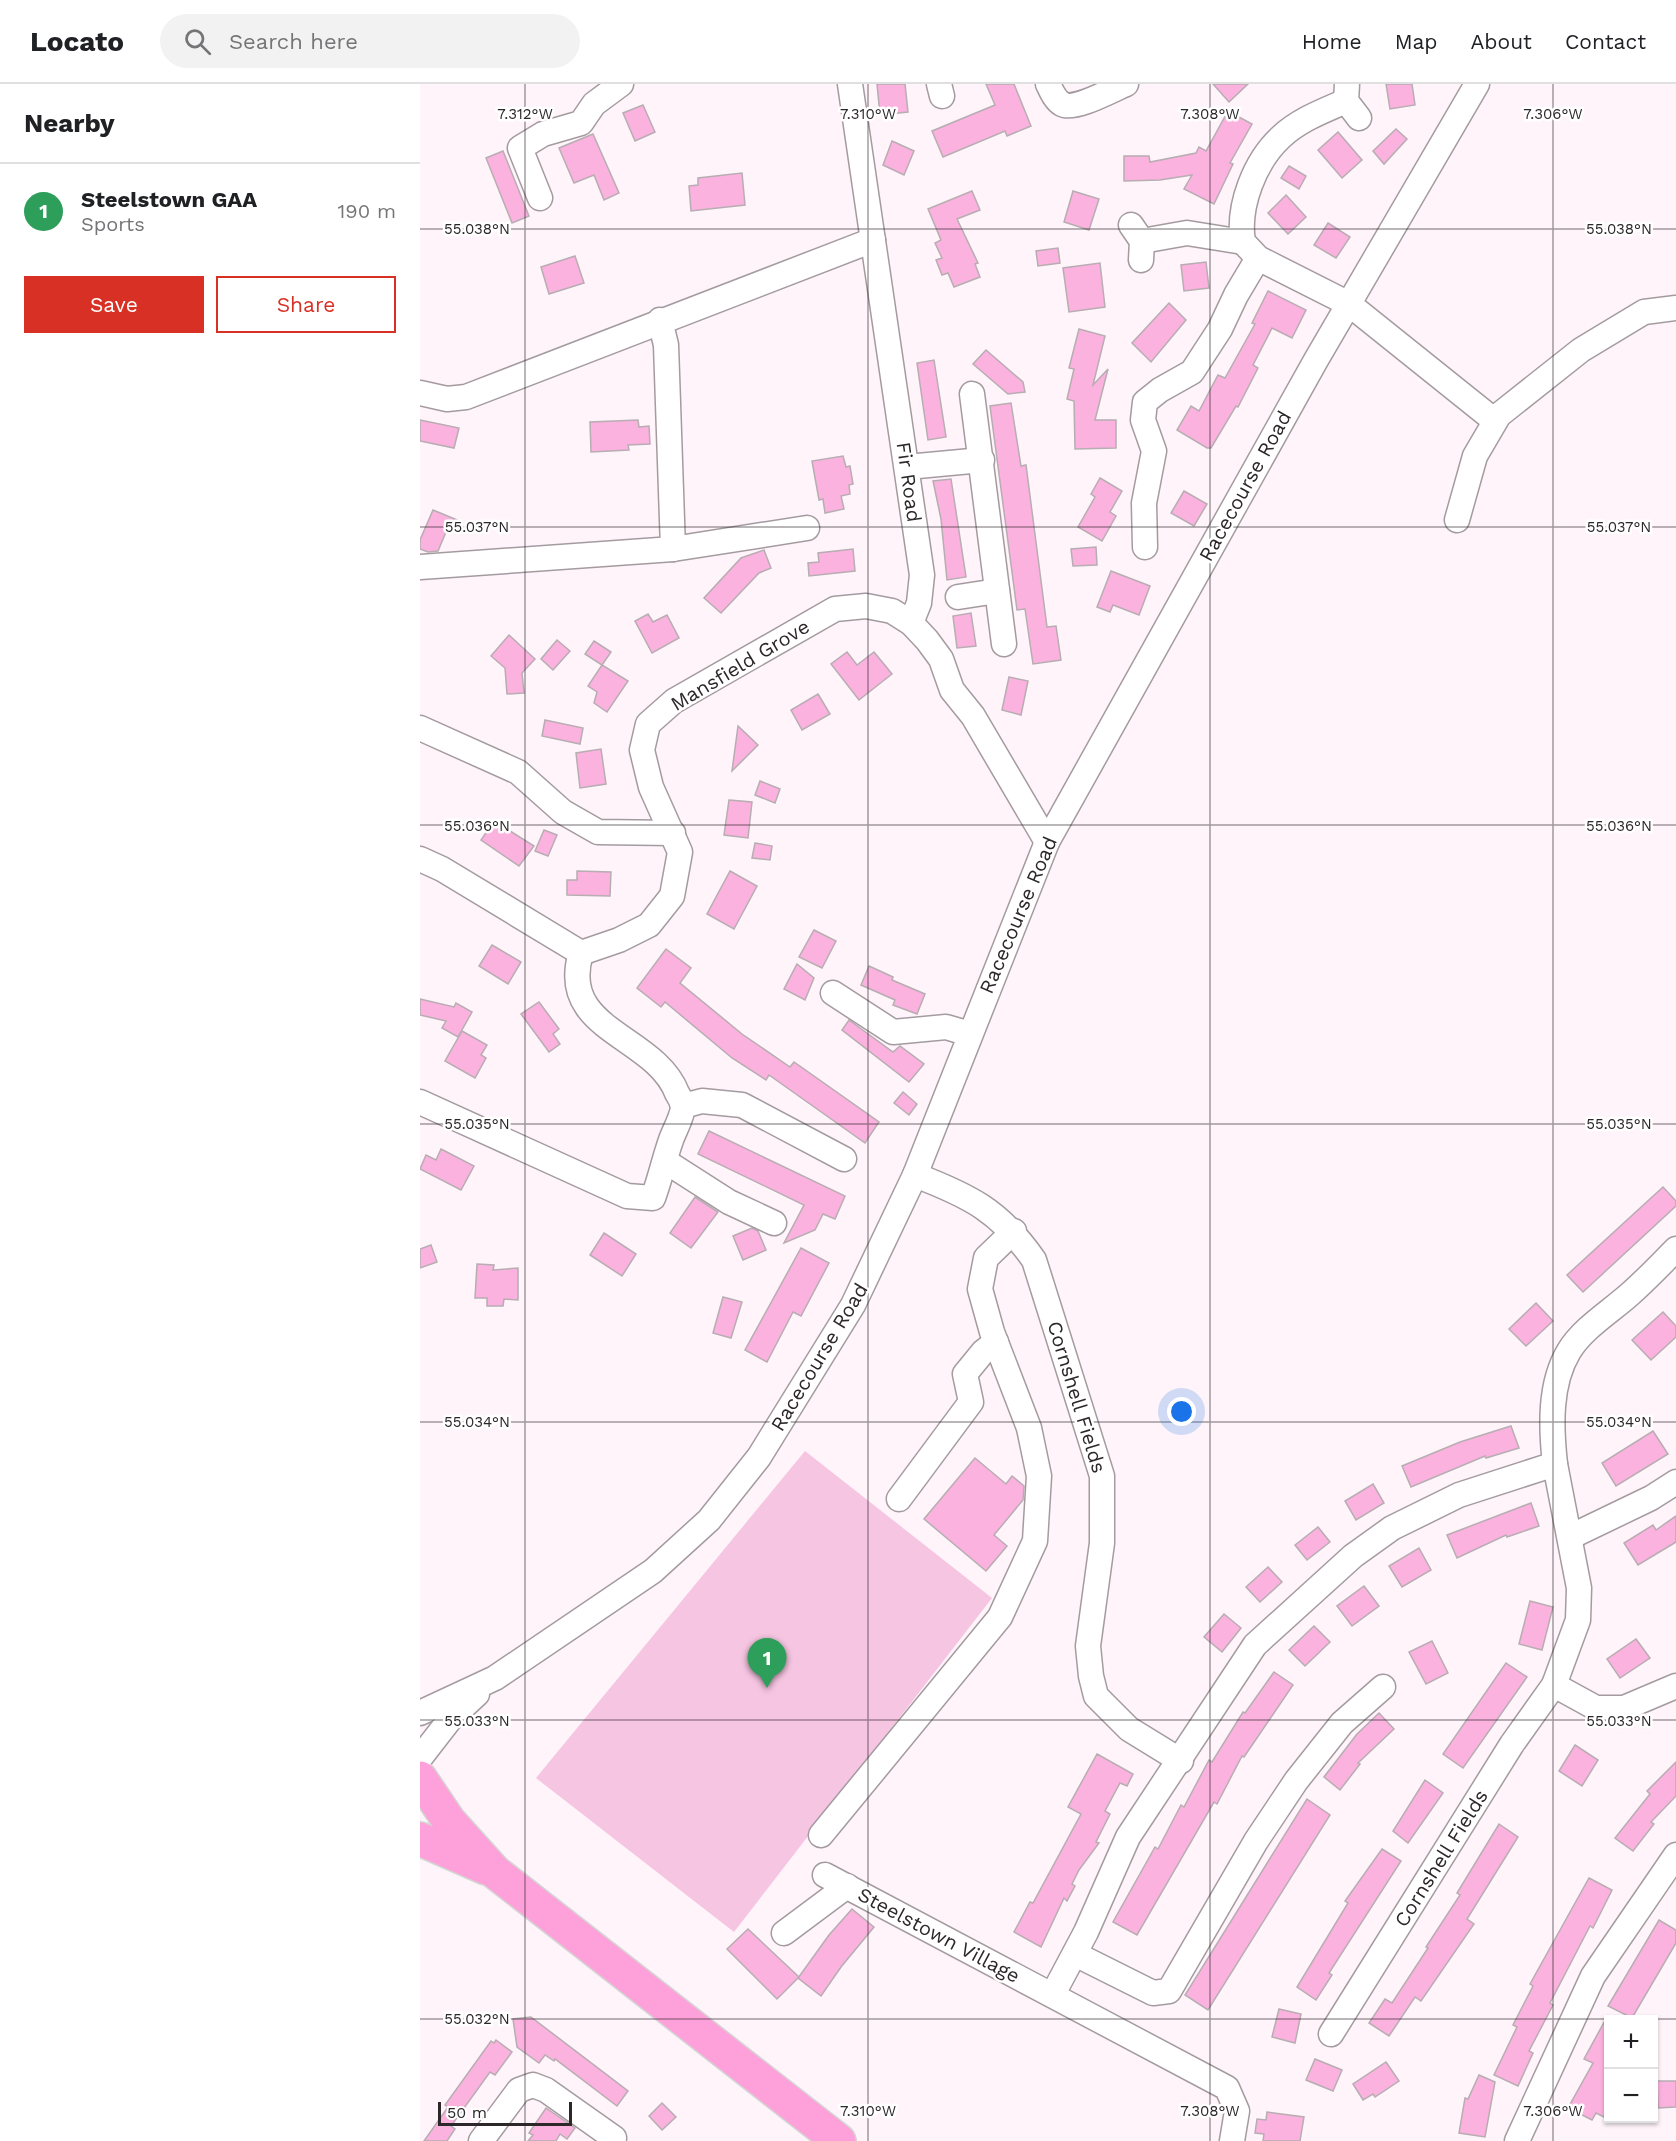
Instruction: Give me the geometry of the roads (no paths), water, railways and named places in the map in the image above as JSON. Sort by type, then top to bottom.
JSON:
[{"type":"highway","points":[[420,1778],[449,1821],[495,1872],[839,2141]]},
{"type":"highway","points":[[420,1839],[495,1872]]},
{"type":"street","points":[[540,198],[520,148],[543,134],[581,123],[594,104],[621,84]]},
{"type":"street","name":"Fir Road","points":[[850,84],[922,575],[919,603],[911,623]]},
{"type":"street","points":[[1048,84],[1064,105],[1075,105],[1126,84]]},
{"type":"street","name":"Racecourse Road","points":[[420,1758],[451,1718],[495,1678],[653,1570],[709,1520],[759,1457],[853,1305],[915,1175],[1047,842],[1142,668],[1349,304],[1478,84]]},
{"type":"street","points":[[1144,547],[1144,503],[1154,452],[1143,420],[1145,402],[1192,372],[1220,329],[1236,295],[1250,250],[1244,209],[1250,184],[1262,160],[1281,137],[1309,117],[1351,101]]},
{"type":"street","points":[[1138,242],[1187,233],[1250,250],[1349,304],[1495,421]]},
{"type":"street","points":[[420,393],[447,399],[466,397],[660,320],[873,240]]},
{"type":"street","points":[[1457,520],[1475,456],[1499,415],[1581,350],[1644,312],[1676,308]]},
{"type":"street","points":[[660,320],[666,345],[673,549]]},
{"type":"street","points":[[972,394],[1004,644]]},
{"type":"street","points":[[907,467],[982,460]]},
{"type":"street","points":[[420,567],[673,549],[807,528]]},
{"type":"street","points":[[958,597],[997,591]]},
{"type":"street","name":"Mansfield Grove","points":[[581,953],[619,940],[649,925],[672,896],[680,852],[651,787],[642,750],[648,724],[674,701],[835,609],[866,606],[892,611],[911,623]]},
{"type":"street","points":[[911,623],[941,659],[952,690],[973,716],[1047,842]]},
{"type":"street","points":[[420,728],[518,772],[563,812],[598,832],[673,833]]},
{"type":"street","points":[[420,859],[452,874],[581,953],[576,968],[577,988],[586,1007],[598,1021],[662,1068],[675,1086],[682,1106],[653,1198],[627,1196],[420,1102]]},
{"type":"street","points":[[833,993],[893,1032],[946,1027],[970,1034]]},
{"type":"street","points":[[682,1106],[702,1101],[742,1104],[844,1159]]},
{"type":"street","points":[[665,1161],[729,1202],[774,1223]]},
{"type":"street","name":"Cornshell Fields","points":[[915,1175],[979,1204],[1014,1231],[1034,1260],[1102,1476],[1102,1543],[1088,1646],[1090,1676],[1096,1696],[1130,1729],[1181,1761]]},
{"type":"street","points":[[821,1835],[1000,1617],[1035,1541],[1039,1476],[1029,1428],[996,1342],[980,1290],[986,1258],[1014,1231]]},
{"type":"street","name":"Cornshell Fields","points":[[1331,2034],[1512,1744],[1554,1685],[1578,1620],[1579,1588],[1555,1464],[1551,1428],[1557,1384],[1569,1351],[1605,1313],[1628,1296],[1676,1249]]},
{"type":"street","points":[[899,1499],[971,1402],[965,1374],[983,1352],[996,1342]]},
{"type":"street","points":[[1053,1994],[1075,1954],[1128,1837],[1181,1761],[1255,1645],[1353,1556],[1392,1528],[1460,1495],[1555,1464]]},
{"type":"street","points":[[1570,1537],[1651,1498],[1676,1482]]},
{"type":"street","name":"Racecourse Road","points":[[420,1713],[495,1678]]},
{"type":"street","points":[[1554,1685],[1596,1708],[1624,1708],[1676,1686]]},
{"type":"street","points":[[1075,1954],[1153,1993],[1169,1991],[1256,1841],[1296,1781],[1342,1723],[1383,1688]]},
{"type":"street","points":[[1517,2141],[1593,1976],[1676,1855]]},
{"type":"street","name":"Steelstown Village","points":[[825,1875],[1227,2088],[1237,2111],[1232,2141]]},
{"type":"street","points":[[784,1933],[847,1887]]},
{"type":"street","points":[[481,2141],[519,2090],[533,2085],[546,2090],[614,2138]]},
{"type":"place","name":"Steelstown GAA","points":[[767,1688]]}]
